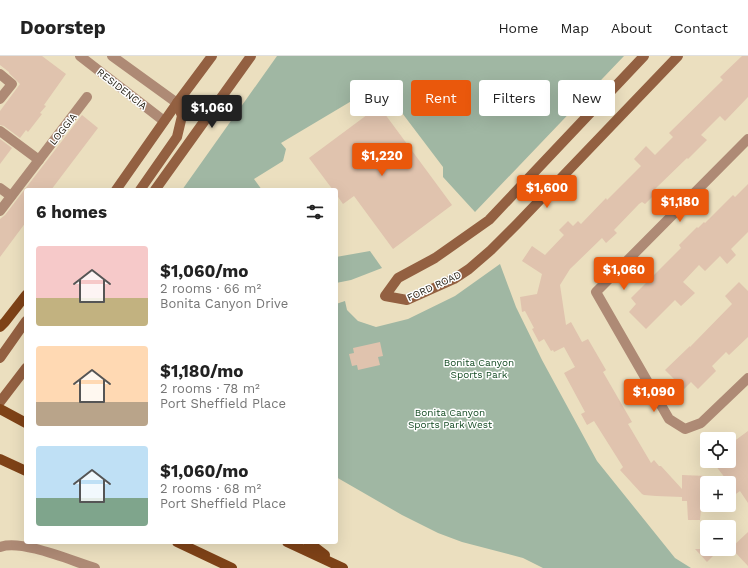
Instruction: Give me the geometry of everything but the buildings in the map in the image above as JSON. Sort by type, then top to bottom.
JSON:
[{"type":"main road","points":[[0,327],[24,297]]},
{"type":"main road","points":[[0,409],[24,422]]},
{"type":"main road","points":[[0,459],[24,470]]},
{"type":"main road","points":[[181,544],[232,568]]},
{"type":"main road","points":[[291,544],[341,567]]},
{"type":"main road","points":[[311,544],[341,567]]},
{"type":"street","name":"RESIDENCIA","points":[[80,56],[164,121]]},
{"type":"street","name":"RESIDENCIA","points":[[112,56],[177,103]]},
{"type":"street","points":[[117,188],[212,56]]},
{"type":"street","points":[[156,188],[251,56]]},
{"type":"street","name":"FORD ROAD","points":[[644,56],[489,220],[435,258],[398,278],[385,296],[407,300],[454,279],[469,269],[517,224],[678,56]]},
{"type":"street","points":[[0,74],[12,84],[0,99]]},
{"type":"street","name":"LOGGIA","points":[[0,211],[87,98]]},
{"type":"street","points":[[141,188],[177,137],[182,116],[177,103]]},
{"type":"street","points":[[0,131],[39,160]]},
{"type":"street","points":[[748,139],[596,292],[669,419],[685,429],[701,423],[748,378]]},
{"type":"street","points":[[0,188],[11,196]]},
{"type":"street","points":[[0,358],[24,324]]},
{"type":"street","points":[[0,402],[24,371]]},
{"type":"street","points":[[0,547],[20,545],[36,548],[95,568]]},
{"type":"green space","points":[[277,56],[624,56],[601,80],[558,80],[558,116],[567,116],[475,212],[443,177],[443,167],[403,114],[403,80],[350,80],[350,102],[281,143],[286,149],[283,161],[254,179],[261,188],[183,188]]},
{"type":"green space","points":[[370,251],[382,268],[351,280],[338,283],[338,257]]},
{"type":"green space","name":"Bonita Canyon Sports Park West","points":[[500,264],[516,307],[542,360],[597,461],[675,558],[691,568],[543,568],[523,558],[462,542],[438,533],[402,515],[338,478],[338,303],[345,301],[347,310],[358,321],[376,327],[408,319],[455,296]]},
{"type":"park label","name":"Bonita Canyon Sports Park","points":[[479,368]]}]
